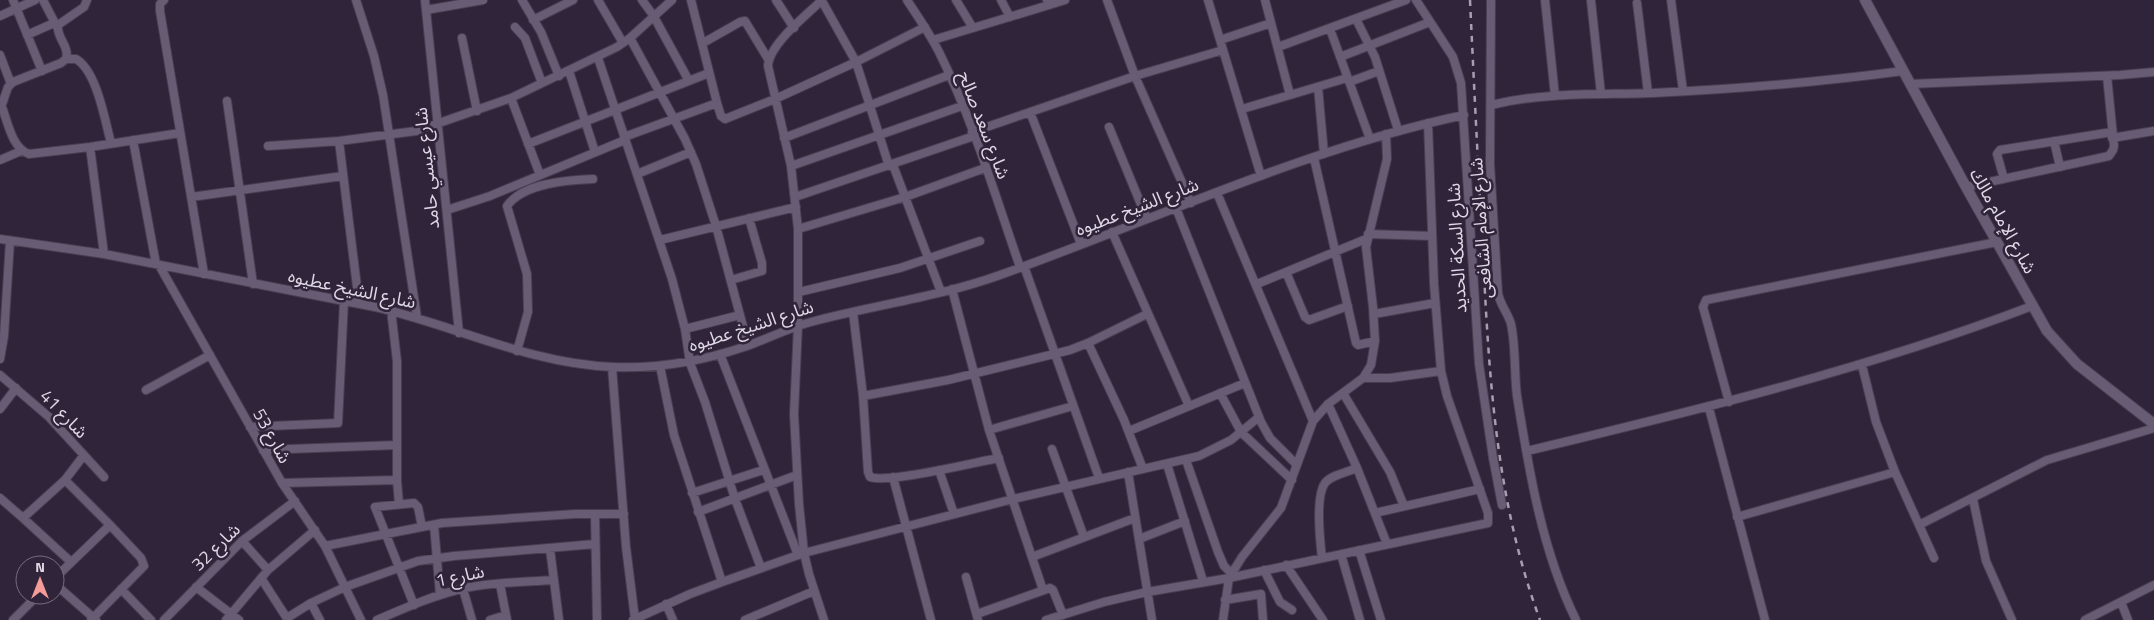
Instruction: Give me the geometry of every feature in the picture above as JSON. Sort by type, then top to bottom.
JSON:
[{"type":"street","points":[[13,0],[42,71]]},
{"type":"street","points":[[0,16],[35,0]]},
{"type":"street","points":[[43,0],[67,50],[66,59]]},
{"type":"street","points":[[27,35],[56,26],[84,8],[87,0]]},
{"type":"street","points":[[164,0],[160,4],[160,11],[204,274]]},
{"type":"street","points":[[356,0],[374,56],[389,135],[417,317]]},
{"type":"street","name":"شارع عيسي حامد","points":[[425,0],[460,332]]},
{"type":"street","points":[[426,10],[480,0]]},
{"type":"street","points":[[522,0],[548,45],[559,76]]},
{"type":"street","points":[[533,20],[574,0]]},
{"type":"street","points":[[598,0],[623,43]]},
{"type":"street","points":[[642,0],[654,15],[689,81]]},
{"type":"street","points":[[268,146],[339,141],[416,132],[477,111],[511,98],[598,58],[630,38],[672,0]]},
{"type":"street","points":[[691,0],[717,103],[721,116],[725,119],[775,99],[856,62],[925,27]]},
{"type":"street","points":[[776,0],[794,28]]},
{"type":"street","points":[[768,59],[776,47],[822,0],[856,62],[891,166],[905,197],[941,292]]},
{"type":"street","name":"شارع سعد صالح","points":[[907,0],[933,40],[962,106],[1056,353],[1099,478]]},
{"type":"street","points":[[956,0],[973,28]]},
{"type":"street","points":[[1001,0],[1010,17]]},
{"type":"street","points":[[933,40],[1010,17],[1048,3],[1065,0]]},
{"type":"street","points":[[1107,0],[1134,76],[1191,203]]},
{"type":"street","points":[[1208,0],[1262,176]]},
{"type":"street","points":[[1265,0],[1290,95]]},
{"type":"street","points":[[1278,47],[1406,0]]},
{"type":"street","name":"شارع السكة الحديد","points":[[1416,0],[1446,45],[1458,70],[1462,90],[1479,364],[1491,449],[1502,505]]},
{"type":"street","name":"شارع الإمام الشافعى","points":[[1491,0],[1490,164],[1498,293],[1500,302],[1511,324],[1516,390],[1547,542],[1559,579],[1576,620]]},
{"type":"street","points":[[1544,0],[1555,96]]},
{"type":"street","points":[[1671,0],[1683,91]]},
{"type":"street","name":"شارع الإمام مالك","points":[[1865,0],[2032,306],[2056,343],[2076,364],[2154,426]]},
{"type":"street","points":[[1591,1],[1601,94]]},
{"type":"street","points":[[1637,3],[1648,93]]},
{"type":"street","points":[[1356,19],[1379,71],[1398,130]]},
{"type":"street","points":[[703,43],[745,21],[768,59],[775,99],[791,166],[798,229],[799,292],[794,414],[801,554]]},
{"type":"street","points":[[1340,57],[1430,22]]},
{"type":"street","points":[[1220,40],[1271,23]]},
{"type":"street","points":[[515,27],[528,44],[542,84]]},
{"type":"street","points":[[1330,29],[1370,139]]},
{"type":"street","points":[[462,38],[477,111]]},
{"type":"street","points":[[630,38],[691,152],[732,280],[748,345]]},
{"type":"street","points":[[794,197],[891,166],[1030,112],[1134,76],[1223,50]]},
{"type":"street","points":[[0,55],[11,84],[1,109],[21,151]]},
{"type":"street","points":[[598,58],[660,240],[685,329],[690,363],[705,402],[735,499],[761,568]]},
{"type":"street","points":[[11,84],[66,59],[76,59],[87,69],[99,99],[111,143]]},
{"type":"street","points":[[569,71],[596,152]]},
{"type":"street","points":[[1242,109],[1379,71]]},
{"type":"street","points":[[1491,105],[1521,98],[1648,93],[1806,83],[1903,71]]},
{"type":"street","points":[[1910,84],[2108,76],[2154,72]]},
{"type":"street","points":[[528,144],[710,73]]},
{"type":"street","points":[[784,138],[949,75]]},
{"type":"street","points":[[1966,187],[2109,156],[2113,150],[2108,76]]},
{"type":"street","points":[[1318,87],[1324,154]]},
{"type":"street","points":[[511,98],[540,175]]},
{"type":"street","points":[[227,101],[253,284]]},
{"type":"street","points":[[447,210],[490,196],[674,118],[717,103]]},
{"type":"street","points":[[791,166],[962,106]]},
{"type":"street","points":[[1030,112],[1081,244]]},
{"type":"street","name":"شارع الشيخ عطيوه","points":[[0,239],[104,254],[359,303],[417,317],[517,351],[564,362],[612,367],[660,366],[690,363],[748,345],[798,325],[952,289],[1022,266],[1147,218],[1324,154],[1398,130],[1464,115]]},
{"type":"street","points":[[1046,620],[1147,592],[1264,570],[1488,523],[1490,518],[1447,396],[1441,371],[1435,303],[1428,123]]},
{"type":"street","points":[[1109,127],[1147,218]]},
{"type":"street","points":[[2004,179],[1997,154],[1998,151],[2054,142],[2154,131]]},
{"type":"street","points":[[0,160],[21,151],[29,154],[40,153],[180,132]]},
{"type":"street","points":[[1222,620],[1230,576],[1277,515],[1285,501],[1313,421],[1328,404],[1363,378],[1371,365],[1374,341],[1374,314],[1371,281],[1366,258],[1367,237],[1387,159],[1386,134]]},
{"type":"street","name":"شارع 53","points":[[133,140],[158,264],[282,483],[325,546],[361,620]]},
{"type":"street","points":[[339,141],[359,303]]},
{"type":"street","points":[[2054,142],[2060,167]]},
{"type":"street","points":[[90,147],[104,254]]},
{"type":"street","points":[[637,174],[691,152]]},
{"type":"street","points":[[1314,158],[1357,344],[1374,341]]},
{"type":"street","points":[[798,229],[905,197],[986,168]]},
{"type":"street","points":[[191,197],[343,176]]},
{"type":"street","points":[[517,351],[528,312],[527,274],[507,206],[511,201],[522,195],[546,185],[570,180],[593,179]]},
{"type":"street","points":[[1217,193],[1257,284],[1313,421]]},
{"type":"street","points":[[660,240],[796,207]]},
{"type":"street","points":[[1176,208],[1259,417],[1270,438],[1297,465]]},
{"type":"street","points":[[732,280],[762,271],[762,263],[749,218]]},
{"type":"street","points":[[1112,232],[1188,406]]},
{"type":"street","points":[[1257,284],[1336,252],[1367,237],[1432,236]]},
{"type":"street","points":[[0,359],[4,336],[10,240]]},
{"type":"street","points":[[799,292],[928,259],[980,241]]},
{"type":"street","points":[[1729,402],[1703,308],[1706,300],[1997,242]]},
{"type":"street","points":[[1286,272],[1305,317],[1309,320],[1348,306]]},
{"type":"street","points":[[952,289],[989,430],[1043,590]]},
{"type":"street","points":[[250,427],[338,423],[344,301]]},
{"type":"street","points":[[1374,314],[1435,303]]},
{"type":"street","points":[[1527,451],[1709,408],[1862,365],[2032,306]]},
{"type":"street","points":[[391,310],[397,361],[397,480],[400,504]]},
{"type":"street","points":[[853,312],[863,396],[869,474],[873,478],[893,477],[999,458]]},
{"type":"street","points":[[863,396],[974,374],[1056,353],[1088,343],[1147,314]]},
{"type":"street","points":[[685,329],[740,315]]},
{"type":"street","points":[[1088,343],[1129,431],[1143,469]]},
{"type":"street","points":[[720,354],[770,486],[801,554],[824,620]]},
{"type":"street","points":[[146,390],[210,355]]},
{"type":"street","points":[[1862,365],[1876,422],[1895,472],[1934,558]]},
{"type":"street","points":[[660,366],[670,422],[722,582]]},
{"type":"street","points":[[612,367],[634,620],[666,604],[801,554],[1099,478],[1186,460],[1213,451],[1259,417]]},
{"type":"street","points":[[1363,378],[1390,378],[1441,371]]},
{"type":"street","name":"شارع 41","points":[[0,375],[49,417],[104,477]]},
{"type":"street","points":[[1129,431],[1245,383]]},
{"type":"street","points":[[0,408],[16,388]]},
{"type":"street","points":[[1343,393],[1386,466],[1404,506]]},
{"type":"street","points":[[1220,394],[1241,432],[1292,480]]},
{"type":"street","points":[[1328,404],[1357,468],[1387,544]]},
{"type":"street","points":[[989,430],[1073,406]]},
{"type":"street","points":[[1709,408],[1765,620]]},
{"type":"street","points":[[1919,525],[2047,460],[2154,426]]},
{"type":"street","points":[[263,450],[397,445]]},
{"type":"street","points":[[1052,449],[1064,487],[1084,537]]},
{"type":"street","points":[[23,518],[65,480],[84,455]]},
{"type":"street","points":[[1186,460],[1218,552],[1230,576]]},
{"type":"street","points":[[1167,464],[1203,582]]},
{"type":"street","points":[[1322,558],[1319,526],[1323,487],[1327,481],[1357,468]]},
{"type":"street","points":[[692,493],[764,470]]},
{"type":"street","points":[[939,470],[954,514]]},
{"type":"street","points":[[1128,472],[1152,620]]},
{"type":"street","points":[[1737,517],[1895,472]]},
{"type":"street","points":[[698,512],[797,476]]},
{"type":"street","points":[[893,477],[904,527],[930,620]]},
{"type":"street","points":[[65,480],[110,525],[144,563],[93,619],[65,593]]},
{"type":"street","points":[[282,483],[397,480]]},
{"type":"street","points":[[1375,513],[1480,489]]},
{"type":"street","points":[[0,498],[71,562]]},
{"type":"street","points":[[1973,499],[1982,548],[2012,620]]},
{"type":"street","name":"شارع 32","points":[[164,620],[242,541],[294,501]]},
{"type":"street","points":[[414,605],[375,507],[416,504],[422,527]]},
{"type":"street","points":[[325,546],[434,524],[594,514],[624,514]]},
{"type":"street","points":[[594,514],[597,620]]},
{"type":"street","points":[[1032,557],[1135,518]]},
{"type":"street","points":[[1138,539],[1185,521]]},
{"type":"street","points":[[434,524],[440,594]]},
{"type":"street","points":[[65,568],[110,525]]},
{"type":"street","points":[[228,617],[268,570],[315,530]]},
{"type":"street","points":[[242,541],[268,570]]},
{"type":"street","points":[[261,578],[288,619],[311,603],[346,587],[398,568],[437,558],[595,544]]},
{"type":"street","points":[[550,548],[559,620]]},
{"type":"street","points":[[1359,550],[1381,620]]},
{"type":"street","points":[[1341,554],[1360,620]]},
{"type":"street","points":[[1286,565],[1323,620]]},
{"type":"street","points":[[1264,570],[1280,602],[1292,610]]},
{"type":"street","points":[[966,577],[978,617],[1043,590],[1053,589],[1063,615]]},
{"type":"street","name":"شارع 1","points":[[377,620],[440,594],[500,584],[554,580]]},
{"type":"street","points":[[490,620],[507,618],[500,584]]},
{"type":"street","points":[[2085,620],[2154,585]]},
{"type":"street","points":[[196,587],[228,617],[239,620]]},
{"type":"street","points":[[121,589],[151,620]]},
{"type":"street","points":[[463,589],[472,620]]},
{"type":"street","points":[[745,620],[814,591]]},
{"type":"street","points":[[1225,600],[1261,594],[1263,620]]},
{"type":"street","points":[[2122,602],[2128,620]]},
{"type":"street","points":[[311,603],[320,620]]},
{"type":"street","points":[[666,604],[672,620]]},
{"type":"street","points":[[12,620],[28,605]]},
{"type":"railway","points":[[1470,0],[1488,346],[1497,439],[1513,530],[1540,620]]}]
